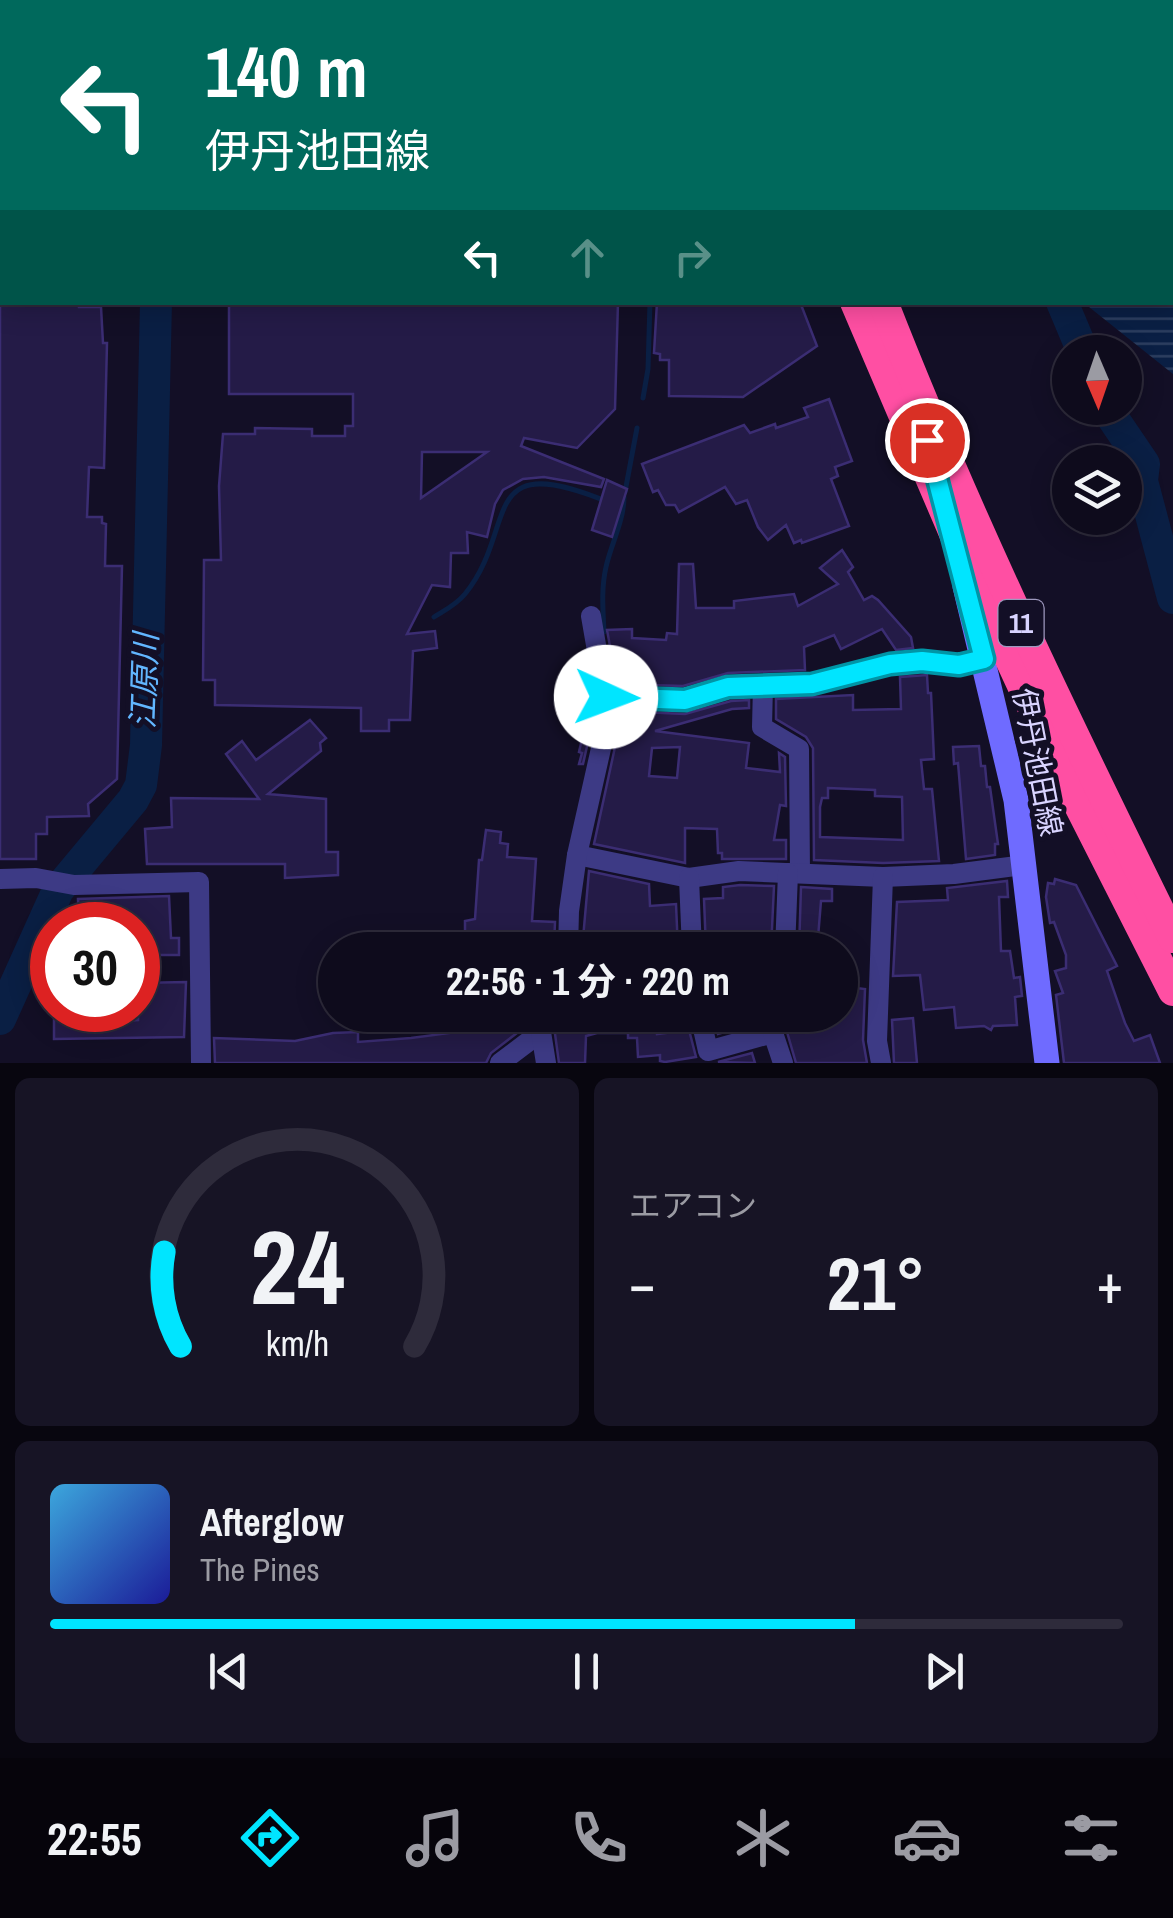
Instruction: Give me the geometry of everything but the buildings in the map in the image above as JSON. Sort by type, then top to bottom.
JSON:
[{"type":"highway","name":"11","points":[[857,305],[998,634],[1063,774],[1173,992]]},
{"type":"highway","name":"11","points":[[883,305],[1005,589],[1173,938]]},
{"type":"main road","name":"伊丹池田線","points":[[897,305],[1008,761],[1046,1063]]},
{"type":"street","points":[[568,932],[576,855],[602,744],[606,697],[591,616]]},
{"type":"street","points":[[606,697],[685,700],[728,687],[812,684],[890,664],[922,661],[959,665],[984,659]]},
{"type":"street","points":[[764,685],[762,727],[798,750],[788,932]]},
{"type":"street","points":[[1061,693],[1173,912]]},
{"type":"street","points":[[576,855],[689,878],[738,871],[883,877],[954,874],[1024,865]]},
{"type":"street","points":[[880,1063],[877,1041],[883,877]]},
{"type":"street","points":[[689,878],[691,932]]},
{"type":"street","points":[[0,879],[53,880],[74,885],[199,882],[201,1063]]},
{"type":"street","points":[[500,1063],[536,1032]]},
{"type":"street","points":[[544,1032],[542,1054],[546,1063]]},
{"type":"street","points":[[704,1032],[708,1051],[754,1032]]},
{"type":"street","points":[[776,1032],[783,1063]]},
{"type":"water","points":[[1087,305],[1173,305],[1173,374],[1142,349],[1142,335],[1124,335]]},
{"type":"waterway","name":"江原川","points":[[0,1019],[58,890],[133,800],[141,785],[146,745],[156,305]]},
{"type":"waterway","points":[[643,398],[650,305]]},
{"type":"waterway","points":[[1063,305],[1076,335]]},
{"type":"waterway","points":[[1118,425],[1144,464],[1142,481],[1173,598]]},
{"type":"waterway","points":[[625,492],[637,428]]},
{"type":"waterway","points":[[434,617],[465,594],[481,569],[507,503],[519,490],[537,484],[566,487],[608,502]]},
{"type":"waterway","points":[[604,632],[604,575],[624,497]]},
{"type":"waterway","points":[[61,869],[73,869]]},
{"type":"route","points":[[606,697],[685,700],[728,687],[812,684],[890,664],[922,661],[959,665],[984,659],[927,440]]}]
